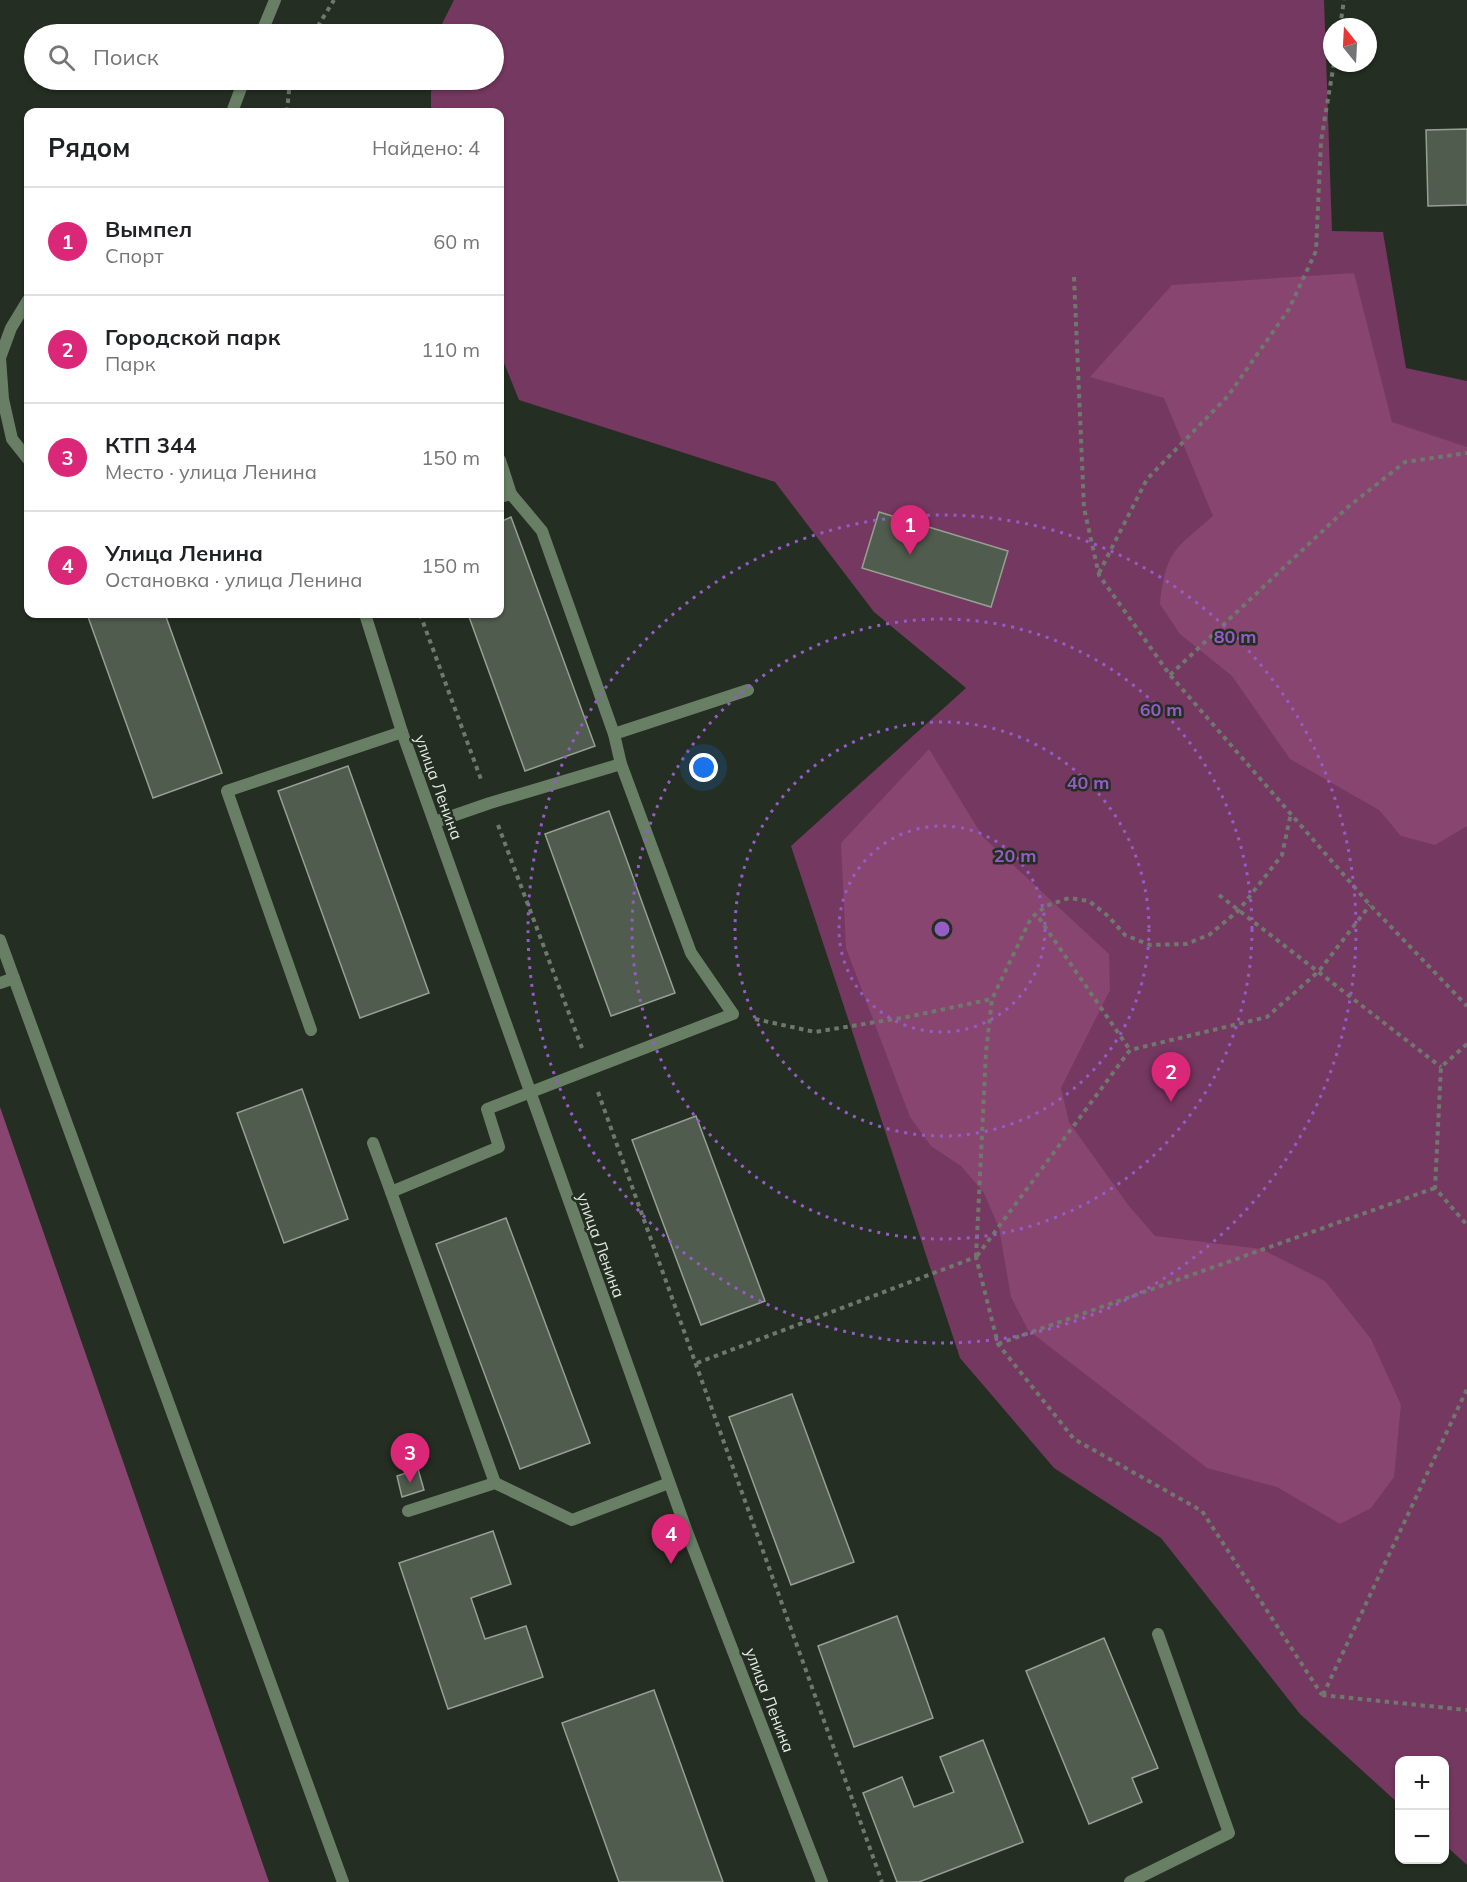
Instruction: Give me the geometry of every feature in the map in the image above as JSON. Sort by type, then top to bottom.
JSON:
[{"type":"street","points":[[265,24],[275,0]]},
{"type":"street","points":[[234,108],[240,90]]},
{"type":"street","points":[[24,306],[11,327],[0,358],[3,399],[12,439],[24,454]]},
{"type":"street","points":[[391,1192],[499,1147],[487,1109],[734,1014],[691,953],[621,764],[614,735],[542,531],[505,496]]},
{"type":"street","name":"улица Ленина","points":[[366,618],[402,732],[669,1483],[822,1882]]},
{"type":"street","points":[[614,735],[748,690]]},
{"type":"street","points":[[311,1030],[227,791],[402,732]]},
{"type":"street","points":[[435,822],[490,802],[621,764]]},
{"type":"street","points":[[0,940],[343,1882]]},
{"type":"street","points":[[0,983],[14,978]]},
{"type":"street","points":[[373,1143],[495,1483]]},
{"type":"street","points":[[408,1511],[495,1483],[572,1520],[669,1483]]},
{"type":"street","points":[[1130,1882],[1229,1833],[1158,1634]]},
{"type":"path","points":[[320,24],[334,0]]},
{"type":"path","points":[[1341,18],[1344,0]]},
{"type":"path","points":[[1099,574],[1147,479],[1228,396],[1294,300],[1316,251],[1321,141],[1332,72]]},
{"type":"path","points":[[287,108],[289,90]]},
{"type":"path","points":[[1074,277],[1084,508],[1099,574],[1170,675],[1370,905],[1467,1006]]},
{"type":"path","points":[[1170,675],[1348,507],[1405,462],[1467,453]]},
{"type":"path","points":[[421,618],[590,1069],[882,1882]]},
{"type":"path","points":[[1291,813],[1282,855],[1239,909],[1209,935],[1186,944],[1150,945],[1125,935],[1108,916],[1089,901],[1069,898],[1053,903],[1031,918],[992,999],[986,1052],[976,1257],[998,1344],[1074,1439],[1202,1511],[1322,1695]]},
{"type":"path","points":[[1219,895],[1319,970],[1441,1067]]},
{"type":"path","points":[[697,1363],[976,1257],[1130,1050],[1267,1017],[1319,970],[1370,905]]},
{"type":"path","points":[[1039,918],[1130,1050]]},
{"type":"path","points":[[734,1014],[815,1032],[907,1017],[992,999]]},
{"type":"path","points":[[1467,1044],[1441,1067],[1435,1188],[1467,1225]]},
{"type":"path","points":[[998,1344],[1435,1188]]},
{"type":"path","points":[[1322,1695],[1467,1389]]},
{"type":"path","points":[[1322,1695],[1467,1710]]},
{"type":"shaded area","points":[[454,0],[1324,0],[1323,72],[1326,72],[1332,231],[1383,232],[1406,368],[1467,381],[1467,1865],[1449,1849],[1449,1756],[1395,1756],[1395,1800],[1300,1714],[1161,1538],[1054,1468],[960,1358],[791,846],[966,688],[874,612],[775,482],[519,400],[504,363],[504,108],[431,108],[431,90],[504,90],[504,24],[442,24]]},
{"type":"shaded area","points":[[1354,273],[1392,422],[1467,447],[1467,826],[1435,845],[1401,836],[1379,810],[1290,759],[1232,676],[1180,634],[1160,604],[1165,573],[1174,553],[1213,516],[1164,398],[1090,377],[1172,285]]},
{"type":"shaded area","points":[[929,749],[983,837],[1109,954],[1110,990],[1061,1088],[1069,1122],[1129,1206],[1155,1236],[1261,1249],[1325,1281],[1371,1339],[1401,1405],[1394,1477],[1371,1508],[1340,1524],[1277,1487],[1207,1468],[1028,1330],[1011,1297],[999,1228],[984,1193],[961,1166],[931,1146],[910,1117],[846,948],[841,843]]},
{"type":"shaded area","points":[[0,1107],[269,1882],[0,1882]]},
{"type":"building","points":[[1467,129],[1467,205],[1428,206],[1426,130]]},
{"type":"building","points":[[879,512],[1008,551],[991,607],[862,568]]},
{"type":"building","points":[[511,517],[595,746],[525,771],[469,618],[504,618],[504,520]]},
{"type":"building","points":[[88,618],[166,618],[222,773],[153,798]]},
{"type":"building","points":[[348,766],[429,993],[360,1018],[278,791]]},
{"type":"building","points":[[609,811],[675,993],[611,1016],[545,834]]},
{"type":"building","points":[[302,1089],[348,1219],[284,1243],[237,1113]]},
{"type":"building","points":[[696,1116],[765,1301],[701,1325],[632,1140]]},
{"type":"building","points":[[506,1218],[590,1443],[520,1469],[436,1244]]},
{"type":"building","points":[[792,1394],[854,1562],[791,1585],[729,1417]]},
{"type":"building","points":[[418,1469],[424,1490],[402,1497],[397,1476]]},
{"type":"building","points":[[493,1531],[511,1584],[471,1598],[485,1639],[526,1626],[543,1677],[448,1709],[399,1563]]},
{"type":"building","points":[[897,1616],[933,1718],[854,1747],[818,1646]]},
{"type":"building","points":[[1104,1638],[1158,1768],[1132,1778],[1142,1802],[1089,1824],[1026,1671]]},
{"type":"building","points":[[654,1690],[723,1882],[619,1882],[562,1723]]},
{"type":"building","points":[[983,1740],[1023,1842],[919,1882],[897,1882],[863,1793],[902,1777],[914,1807],[954,1792],[940,1757]]},
{"type":"place","name":"Вымпел","points":[[910,555]]},
{"type":"place","name":"Городской парк","points":[[1171,1102]]},
{"type":"place","name":"КТП 344","points":[[410,1483]]},
{"type":"place","name":"Улица Ленина","points":[[671,1564]]}]
